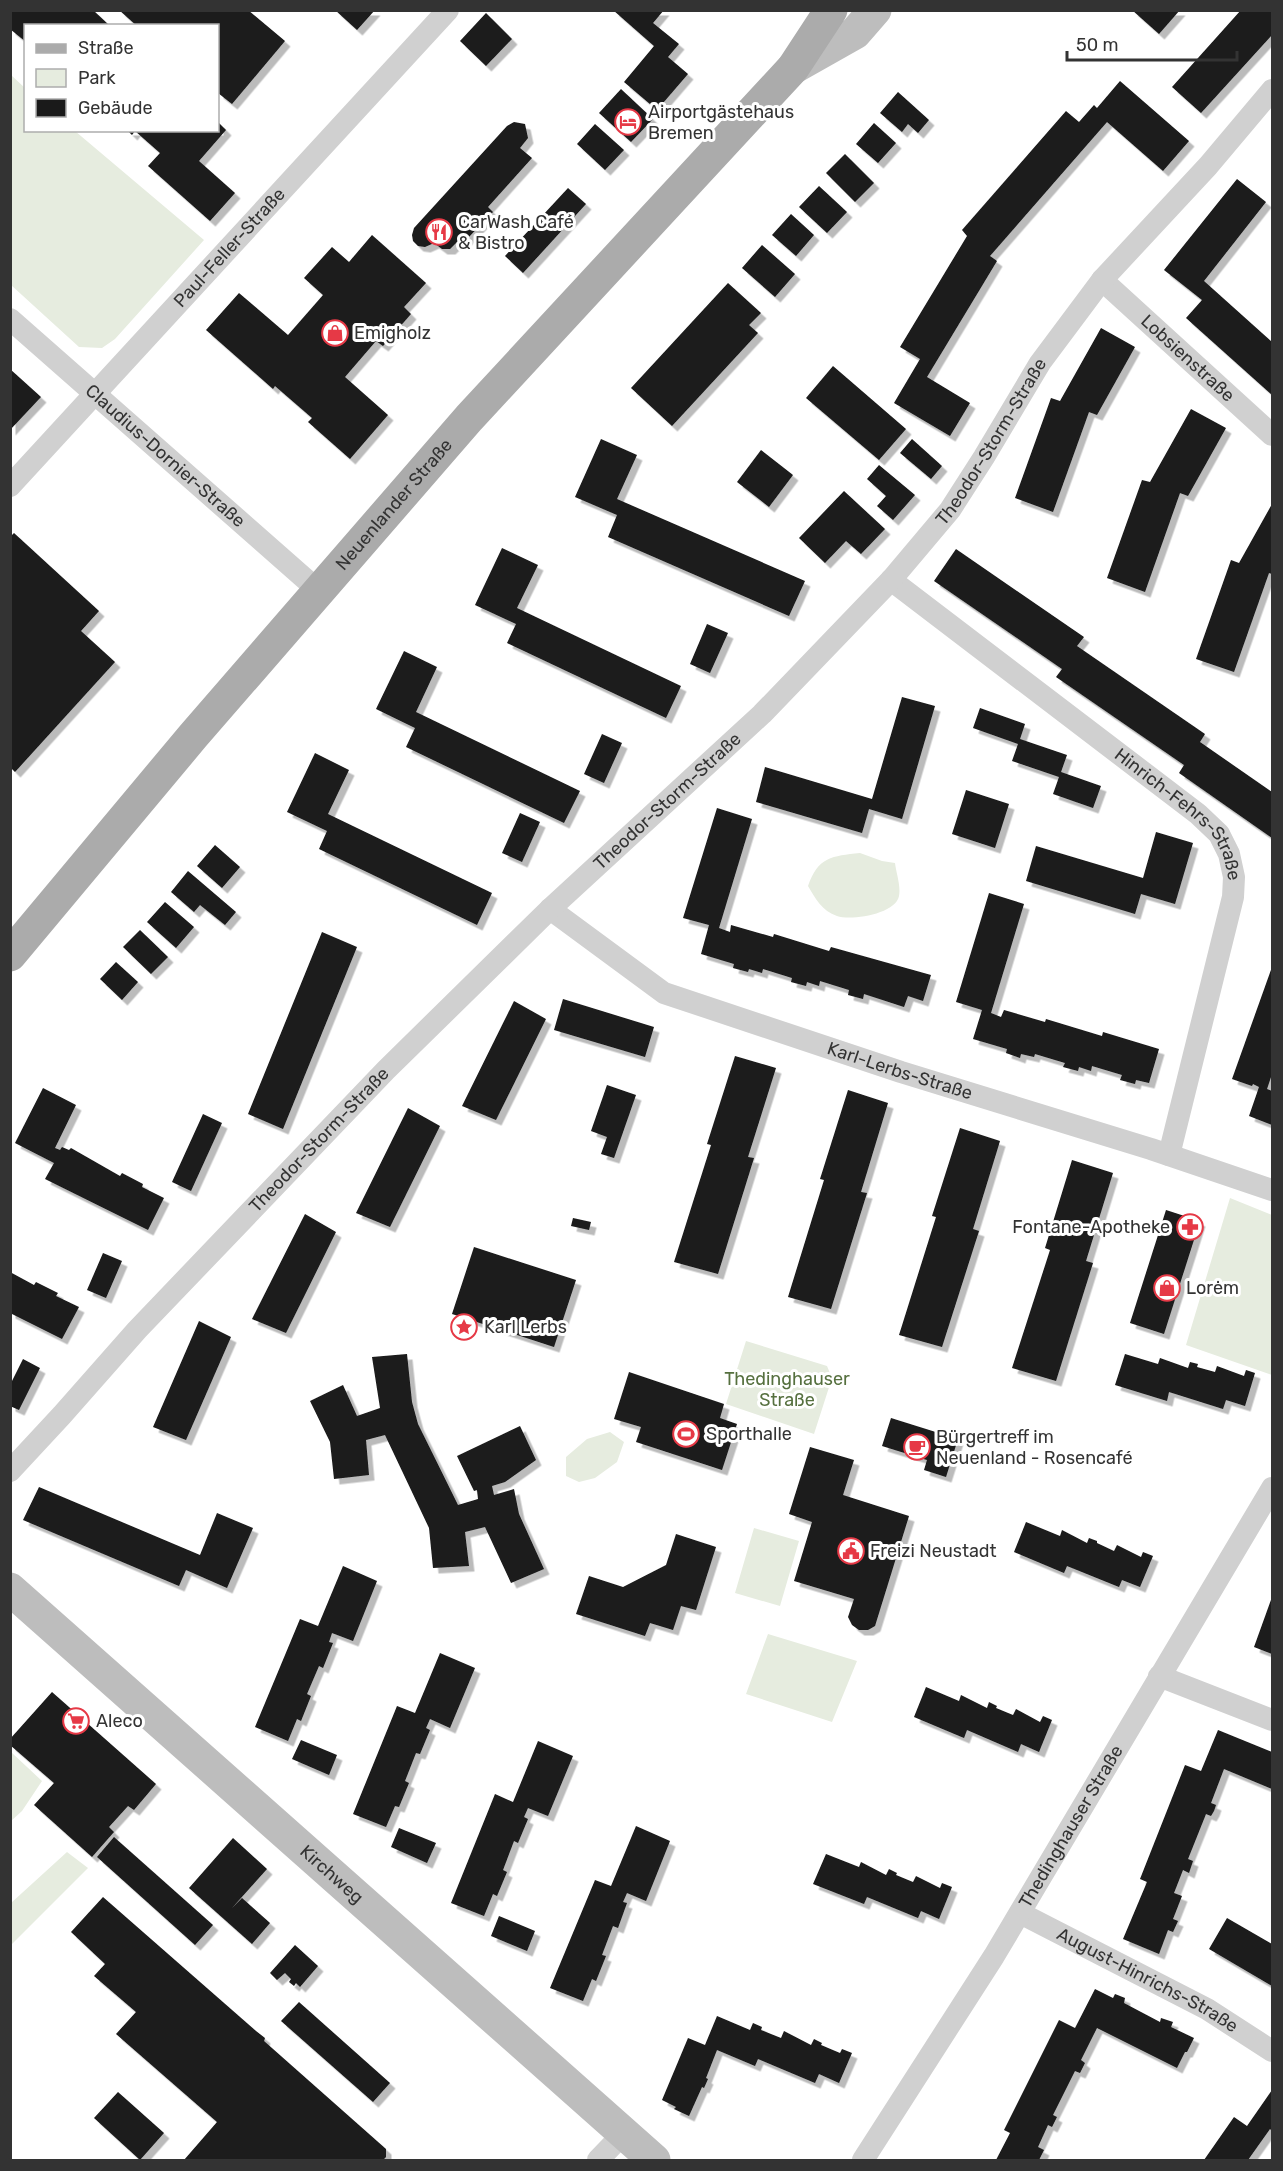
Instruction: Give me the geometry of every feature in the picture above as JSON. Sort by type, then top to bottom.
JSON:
[{"type":"main road","name":"Neuenlander Straße","points":[[10,956],[193,736],[470,418],[793,68],[831,10]]},
{"type":"street","name":"Paul-Feller-Straße","points":[[10,486],[448,10]]},
{"type":"street","name":"Neuenlander Straße","points":[[793,68],[855,33],[875,10]]},
{"type":"street","name":"Theodor-Storm-Straße","points":[[10,1471],[136,1329],[386,1070],[549,909],[762,714],[891,580],[950,510],[1040,363],[1102,280],[1208,166],[1272,90]]},
{"type":"street","name":"Lobsienstraße","points":[[1102,280],[1272,435]]},
{"type":"street","name":"Claudius-Dornier-Straße","points":[[10,319],[320,592]]},
{"type":"street","name":"Hinrich-Fehrs-Straße","points":[[891,580],[1174,795],[1219,834],[1229,855],[1234,877],[1233,897],[1169,1155]]},
{"type":"street","name":"Karl-Lerbs-Straße","points":[[549,909],[664,993],[901,1072],[1169,1155],[1272,1190]]},
{"type":"street","name":"Thedinghauser Straße","points":[[863,2160],[1020,1913],[1272,1488]]},
{"type":"street","name":"Kirchweg","points":[[10,1589],[654,2160]]},
{"type":"street","points":[[1159,1676],[1272,1720]]},
{"type":"street","name":"August-Hinrichs-Straße","points":[[1020,1913],[1207,2009],[1272,2051]]},
{"type":"street","points":[[598,2160],[624,2133]]},
{"type":"green space","points":[[11,75],[24,87],[24,132],[76,132],[204,240],[115,339],[102,348],[79,347],[11,285]]},
{"type":"green space","points":[[860,853],[895,863],[899,896],[890,907],[872,915],[852,918],[832,914],[816,899],[808,886],[812,876],[816,869],[827,860],[841,855]]},
{"type":"green space","points":[[1230,1198],[1272,1215],[1272,1375],[1186,1345]]},
{"type":"green space","name":"Thedinghauser Straße","points":[[746,1341],[827,1366],[832,1378],[814,1434],[726,1404]]},
{"type":"green space","points":[[610,1432],[624,1442],[617,1462],[595,1478],[579,1482],[566,1476],[566,1457],[587,1439]]},
{"type":"green space","points":[[754,1528],[799,1541],[780,1606],[735,1593]]},
{"type":"green space","points":[[768,1634],[857,1661],[832,1722],[746,1694]]},
{"type":"green space","points":[[11,1752],[42,1781],[22,1811],[11,1821]]},
{"type":"green space","points":[[67,1852],[88,1868],[11,1945],[11,1903]]},
{"type":"building","points":[[10,10],[93,10],[108,24],[24,24],[24,40],[10,29]]},
{"type":"building","points":[[119,10],[248,10],[285,41],[232,104],[219,94],[219,24],[135,24]]},
{"type":"building","points":[[335,10],[375,10],[357,30]]},
{"type":"building","points":[[613,10],[664,10],[653,23],[679,44],[668,57],[688,74],[657,110],[624,82],[654,46]]},
{"type":"building","points":[[1132,10],[1180,10],[1159,34]]},
{"type":"building","points":[[1241,10],[1272,10],[1272,35],[1201,113],[1172,87]]},
{"type":"building","points":[[486,13],[512,39],[486,66],[460,41]]},
{"type":"building","points":[[1120,81],[1189,141],[1163,171],[1107,122],[990,256],[997,261],[927,377],[970,403],[950,436],[894,403],[920,359],[900,347],[967,236],[962,230],[1066,111],[1079,122],[1094,105],[1097,108]]},
{"type":"building","points":[[621,89],[653,119],[631,142],[599,113]]},
{"type":"building","points":[[898,92],[929,120],[918,133],[908,124],[902,132],[880,113]]},
{"type":"building","points":[[514,122],[525,124],[528,138],[520,148],[532,158],[488,207],[493,212],[466,240],[462,237],[450,249],[442,249],[434,243],[425,247],[418,246],[413,241],[414,228],[507,126]]},
{"type":"building","points":[[219,123],[226,130],[199,161],[235,193],[210,221],[148,166],[160,153],[136,132],[219,132]]},
{"type":"building","points":[[874,123],[896,143],[878,163],[856,144]]},
{"type":"building","points":[[595,124],[624,150],[605,170],[577,144]]},
{"type":"building","points":[[845,154],[874,183],[855,202],[826,173]]},
{"type":"building","points":[[1237,179],[1266,202],[1204,281],[1272,342],[1272,395],[1186,318],[1202,300],[1164,270]]},
{"type":"building","points":[[819,186],[847,212],[827,233],[799,207]]},
{"type":"building","points":[[568,188],[586,204],[523,273],[505,256]]},
{"type":"building","points":[[791,214],[814,235],[796,256],[772,235]]},
{"type":"building","points":[[372,235],[426,283],[404,307],[411,314],[383,346],[376,341],[345,377],[388,415],[350,459],[308,422],[312,418],[275,386],[273,389],[206,330],[239,293],[288,335],[323,295],[304,278],[332,247],[349,262]]},
{"type":"building","points":[[762,245],[795,274],[775,297],[742,268]]},
{"type":"building","points":[[728,283],[761,313],[749,325],[758,333],[672,426],[631,388]]},
{"type":"building","points":[[1101,328],[1135,347],[1097,415],[1089,412],[1053,512],[1015,498],[1051,398],[1060,401]]},
{"type":"building","points":[[833,366],[906,429],[879,460],[806,398]]},
{"type":"building","points":[[10,369],[41,397],[10,430]]},
{"type":"building","points":[[1191,409],[1226,428],[1188,496],[1180,493],[1145,592],[1107,578],[1142,480],[1150,482]]},
{"type":"building","points":[[601,439],[637,455],[617,499],[805,581],[789,616],[608,537],[617,515],[575,497]]},
{"type":"building","points":[[912,439],[942,466],[931,479],[900,453]]},
{"type":"building","points":[[761,450],[793,475],[769,507],[737,482]]},
{"type":"building","points":[[879,465],[915,495],[893,520],[877,506],[886,496],[867,479]]},
{"type":"building","points":[[844,491],[885,529],[861,554],[846,541],[825,563],[799,538]]},
{"type":"building","points":[[1272,504],[1272,574],[1269,573],[1234,672],[1196,659],[1231,560],[1239,563]]},
{"type":"building","points":[[14,533],[99,611],[81,631],[115,662],[15,772],[10,767],[10,537]]},
{"type":"building","points":[[502,548],[538,565],[517,608],[681,686],[666,718],[507,643],[516,624],[475,605]]},
{"type":"building","points":[[956,549],[1084,637],[1077,646],[1205,734],[1200,742],[1272,792],[1272,838],[1179,773],[1184,765],[1056,677],[1062,669],[934,581]]},
{"type":"building","points":[[707,624],[728,633],[710,673],[690,664]]},
{"type":"building","points":[[404,651],[437,667],[416,712],[580,791],[564,823],[406,747],[415,728],[376,709]]},
{"type":"building","points":[[902,697],[935,706],[902,819],[869,809],[862,833],[756,802],[765,767],[872,799]]},
{"type":"building","points":[[980,708],[1025,724],[1020,739],[1067,755],[1061,772],[1101,786],[1093,808],[1053,794],[1059,777],[1012,761],[1018,744],[973,728]]},
{"type":"building","points":[[602,734],[622,743],[604,783],[584,774]]},
{"type":"building","points":[[315,753],[349,770],[328,814],[492,893],[477,925],[319,849],[327,831],[287,812]]},
{"type":"building","points":[[966,790],[1009,804],[995,848],[952,834]]},
{"type":"building","points":[[717,808],[752,819],[719,928],[730,932],[731,925],[773,937],[774,934],[829,951],[831,947],[931,975],[923,1001],[908,996],[904,1007],[864,994],[863,999],[848,995],[849,990],[820,981],[819,986],[807,982],[806,986],[791,982],[792,978],[763,969],[762,973],[733,968],[734,964],[701,954],[709,925],[683,918]]},
{"type":"building","points":[[520,813],[540,822],[522,862],[502,853]]},
{"type":"building","points":[[1156,832],[1193,843],[1175,904],[1141,894],[1135,914],[1026,881],[1036,846],[1143,878]]},
{"type":"building","points":[[215,845],[240,867],[222,888],[197,866]]},
{"type":"building","points":[[188,871],[236,912],[225,925],[200,905],[194,912],[171,892]]},
{"type":"building","points":[[989,893],[1024,904],[991,1013],[1001,1017],[1004,1010],[1045,1022],[1046,1019],[1102,1036],[1103,1032],[1159,1049],[1149,1083],[1136,1080],[1135,1084],[1120,1080],[1122,1075],[1092,1066],[1091,1071],[1079,1067],[1078,1071],[1063,1067],[1065,1063],[1035,1054],[1034,1057],[1021,1054],[1020,1058],[1006,1053],[1007,1049],[973,1039],[982,1010],[956,1002]]},
{"type":"building","points":[[165,902],[194,927],[176,948],[147,922]]},
{"type":"building","points":[[140,930],[168,957],[151,974],[123,947]]},
{"type":"building","points":[[322,932],[357,947],[283,1129],[248,1114]]},
{"type":"building","points":[[116,962],[138,982],[122,1000],[100,979]]},
{"type":"building","points":[[1272,967],[1272,1074],[1267,1089],[1272,1091],[1272,1125],[1249,1116],[1259,1087],[1232,1079]]},
{"type":"building","points":[[563,999],[654,1027],[645,1057],[554,1030]]},
{"type":"building","points":[[514,1001],[546,1019],[496,1120],[462,1106]]},
{"type":"building","points":[[735,1056],[776,1068],[748,1157],[754,1158],[718,1274],[674,1262],[711,1145],[707,1144]]},
{"type":"building","points":[[607,1085],[636,1095],[614,1158],[601,1154],[607,1137],[591,1131]]},
{"type":"building","points":[[43,1088],[76,1105],[55,1148],[60,1150],[62,1147],[69,1150],[71,1148],[120,1176],[122,1173],[143,1184],[142,1187],[164,1198],[148,1230],[45,1179],[54,1163],[15,1143]]},
{"type":"building","points":[[848,1090],[888,1103],[861,1192],[867,1193],[831,1309],[788,1297],[824,1180],[820,1179]]},
{"type":"building","points":[[408,1108],[440,1126],[390,1227],[356,1213]]},
{"type":"building","points":[[203,1114],[222,1123],[191,1191],[172,1182]]},
{"type":"building","points":[[960,1128],[1000,1141],[973,1229],[979,1231],[942,1347],[899,1335],[936,1217],[932,1216]]},
{"type":"building","points":[[1072,1160],[1113,1173],[1086,1261],[1093,1263],[1056,1381],[1012,1368],[1050,1250],[1045,1248]]},
{"type":"building","points":[[1166,1210],[1200,1221],[1164,1334],[1130,1323]]},
{"type":"building","points":[[305,1214],[336,1232],[286,1333],[252,1319]]},
{"type":"building","points":[[573,1218],[591,1222],[589,1230],[571,1226]]},
{"type":"building","points":[[474,1247],[576,1280],[554,1347],[452,1314]]},
{"type":"building","points":[[103,1253],[122,1261],[106,1298],[87,1290]]},
{"type":"building","points":[[10,1272],[34,1285],[36,1282],[58,1293],[56,1296],[79,1307],[62,1339],[10,1313]]},
{"type":"building","points":[[199,1321],[231,1337],[186,1440],[153,1427]]},
{"type":"building","points":[[407,1354],[412,1402],[418,1424],[458,1505],[478,1499],[477,1490],[474,1491],[457,1456],[520,1426],[536,1460],[505,1482],[492,1486],[494,1495],[514,1489],[519,1514],[544,1569],[511,1583],[485,1527],[465,1532],[469,1566],[433,1568],[429,1528],[385,1435],[366,1440],[369,1475],[334,1479],[330,1442],[310,1401],[343,1385],[357,1416],[380,1408],[372,1357]]},
{"type":"building","points":[[1125,1354],[1158,1364],[1160,1358],[1188,1368],[1190,1362],[1198,1364],[1197,1367],[1215,1372],[1217,1366],[1244,1376],[1246,1370],[1255,1373],[1245,1406],[1226,1400],[1223,1409],[1169,1392],[1167,1401],[1115,1385]]},
{"type":"building","points":[[23,1359],[40,1368],[19,1410],[10,1406],[10,1385]]},
{"type":"building","name":"Sporthalle","points":[[629,1372],[724,1404],[720,1418],[737,1424],[722,1470],[636,1442],[641,1427],[614,1419]]},
{"type":"building","points":[[891,1418],[958,1439],[946,1477],[924,1470],[927,1460],[882,1446]]},
{"type":"building","name":"Freizi Neustadt","points":[[810,1447],[854,1460],[843,1495],[909,1516],[875,1626],[868,1630],[859,1630],[852,1625],[848,1617],[854,1599],[794,1581],[812,1522],[789,1514]]},
{"type":"building","points":[[39,1487],[200,1555],[217,1513],[253,1528],[227,1588],[186,1570],[179,1586],[23,1520]]},
{"type":"building","points":[[1026,1522],[1060,1536],[1062,1530],[1087,1543],[1089,1538],[1114,1551],[1117,1545],[1141,1557],[1143,1552],[1153,1556],[1140,1587],[1122,1580],[1119,1587],[1067,1566],[1064,1573],[1014,1552]]},
{"type":"building","points":[[676,1534],[716,1547],[696,1610],[681,1606],[673,1630],[650,1623],[645,1636],[576,1614],[589,1576],[623,1587],[666,1565]]},
{"type":"building","points":[[343,1566],[377,1581],[353,1641],[332,1633],[329,1642],[333,1643],[323,1668],[319,1666],[307,1694],[311,1696],[301,1721],[297,1719],[288,1741],[255,1727],[300,1619],[318,1626]]},
{"type":"building","points":[[1272,1597],[1272,1654],[1254,1647]]},
{"type":"building","points":[[440,1653],[475,1668],[450,1728],[430,1719],[426,1728],[430,1730],[420,1754],[416,1753],[405,1781],[409,1783],[399,1807],[395,1806],[386,1827],[353,1814],[397,1706],[415,1713]]},
{"type":"building","points":[[926,1687],[959,1701],[961,1695],[987,1708],[989,1702],[997,1706],[996,1708],[1013,1715],[1016,1709],[1040,1722],[1043,1716],[1052,1720],[1039,1752],[1021,1744],[1018,1752],[967,1730],[964,1738],[914,1717]]},
{"type":"building","points":[[52,1692],[156,1784],[134,1810],[128,1806],[109,1827],[114,1832],[92,1857],[34,1805],[54,1783],[10,1745],[10,1739]]},
{"type":"building","points":[[1218,1730],[1272,1752],[1272,1789],[1224,1769],[1211,1803],[1216,1805],[1214,1811],[1211,1816],[1206,1814],[1188,1859],[1193,1861],[1189,1873],[1183,1870],[1174,1893],[1182,1896],[1173,1919],[1178,1921],[1173,1932],[1168,1930],[1159,1954],[1123,1939],[1147,1882],[1140,1879],[1185,1765],[1201,1771]]},
{"type":"building","points":[[301,1740],[337,1755],[329,1775],[292,1759]]},
{"type":"building","points":[[538,1741],[573,1756],[548,1816],[528,1808],[524,1817],[528,1819],[518,1843],[514,1841],[503,1870],[507,1872],[497,1896],[493,1894],[484,1916],[451,1903],[495,1794],[513,1802]]},
{"type":"building","points":[[636,1826],[670,1841],[646,1901],[627,1893],[623,1902],[627,1903],[618,1928],[613,1926],[602,1955],[606,1956],[596,1981],[592,1979],[583,2001],[550,1988],[595,1880],[611,1886]]},
{"type":"building","points":[[399,1828],[436,1843],[427,1863],[391,1847]]},
{"type":"building","points":[[114,1837],[213,1925],[195,1945],[97,1857]]},
{"type":"building","points":[[233,1838],[267,1869],[232,1908],[242,1898],[270,1923],[252,1944],[189,1888]]},
{"type":"building","points":[[826,1854],[859,1867],[861,1862],[886,1875],[889,1869],[897,1873],[896,1875],[913,1882],[916,1876],[940,1888],[942,1883],[952,1887],[939,1919],[921,1911],[918,1918],[867,1897],[864,1904],[813,1884]]},
{"type":"building","points":[[103,1897],[265,2038],[264,2041],[386,2149],[386,2157],[383,2160],[184,2160],[217,2122],[116,2034],[136,2012],[94,1976],[105,1964],[71,1932]]},
{"type":"building","points":[[499,1916],[535,1931],[527,1951],[491,1936]]},
{"type":"building","points":[[1227,1918],[1272,1944],[1272,1986],[1209,1949]]},
{"type":"building","points":[[295,1945],[318,1966],[300,1987],[296,1983],[294,1986],[289,1982],[291,1979],[285,1973],[277,1980],[270,1973]]},
{"type":"building","points":[[1095,1989],[1113,1998],[1115,1994],[1125,1998],[1124,2003],[1160,2022],[1161,2018],[1173,2022],[1171,2027],[1194,2038],[1187,2052],[1177,2068],[1097,2028],[1081,2060],[1085,2063],[1080,2073],[1075,2071],[1053,2115],[1057,2117],[1052,2127],[1048,2125],[1038,2147],[1044,2150],[1039,2160],[996,2160],[1010,2133],[1004,2130],[1059,2020],[1075,2028]]},
{"type":"building","points":[[299,2002],[390,2083],[373,2102],[281,2021]]},
{"type":"building","points":[[717,2016],[750,2030],[753,2023],[762,2027],[761,2030],[781,2038],[784,2031],[811,2045],[814,2039],[822,2043],[821,2045],[840,2053],[842,2049],[852,2053],[839,2083],[819,2074],[815,2083],[758,2059],[755,2066],[717,2050],[706,2078],[708,2079],[689,2116],[662,2100],[688,2038],[705,2045]]},
{"type":"building","points":[[1272,2090],[1272,2131],[1270,2129],[1248,2160],[1204,2160],[1234,2117],[1247,2126]]},
{"type":"building","points":[[118,2092],[164,2133],[140,2160],[94,2118]]},
{"type":"place","name":"Airportgästehaus Bremen","points":[[628,122]]},
{"type":"place","name":"CarWash Café & Bistro","points":[[439,232]]},
{"type":"place","name":"Emigholz","points":[[335,333]]},
{"type":"place","name":"Fontane-Apotheke","points":[[1190,1227]]},
{"type":"place","name":"Lorėm","points":[[1167,1288]]},
{"type":"place","name":"Karl Lerbs","points":[[464,1327]]},
{"type":"place","name":"Sporthalle","points":[[686,1434]]},
{"type":"place","name":"Bürgertreff im Neuenland - Rosencafé","points":[[917,1447]]},
{"type":"place","name":"Freizi Neustadt","points":[[851,1551]]},
{"type":"place","name":"Aleco","points":[[76,1721]]}]
